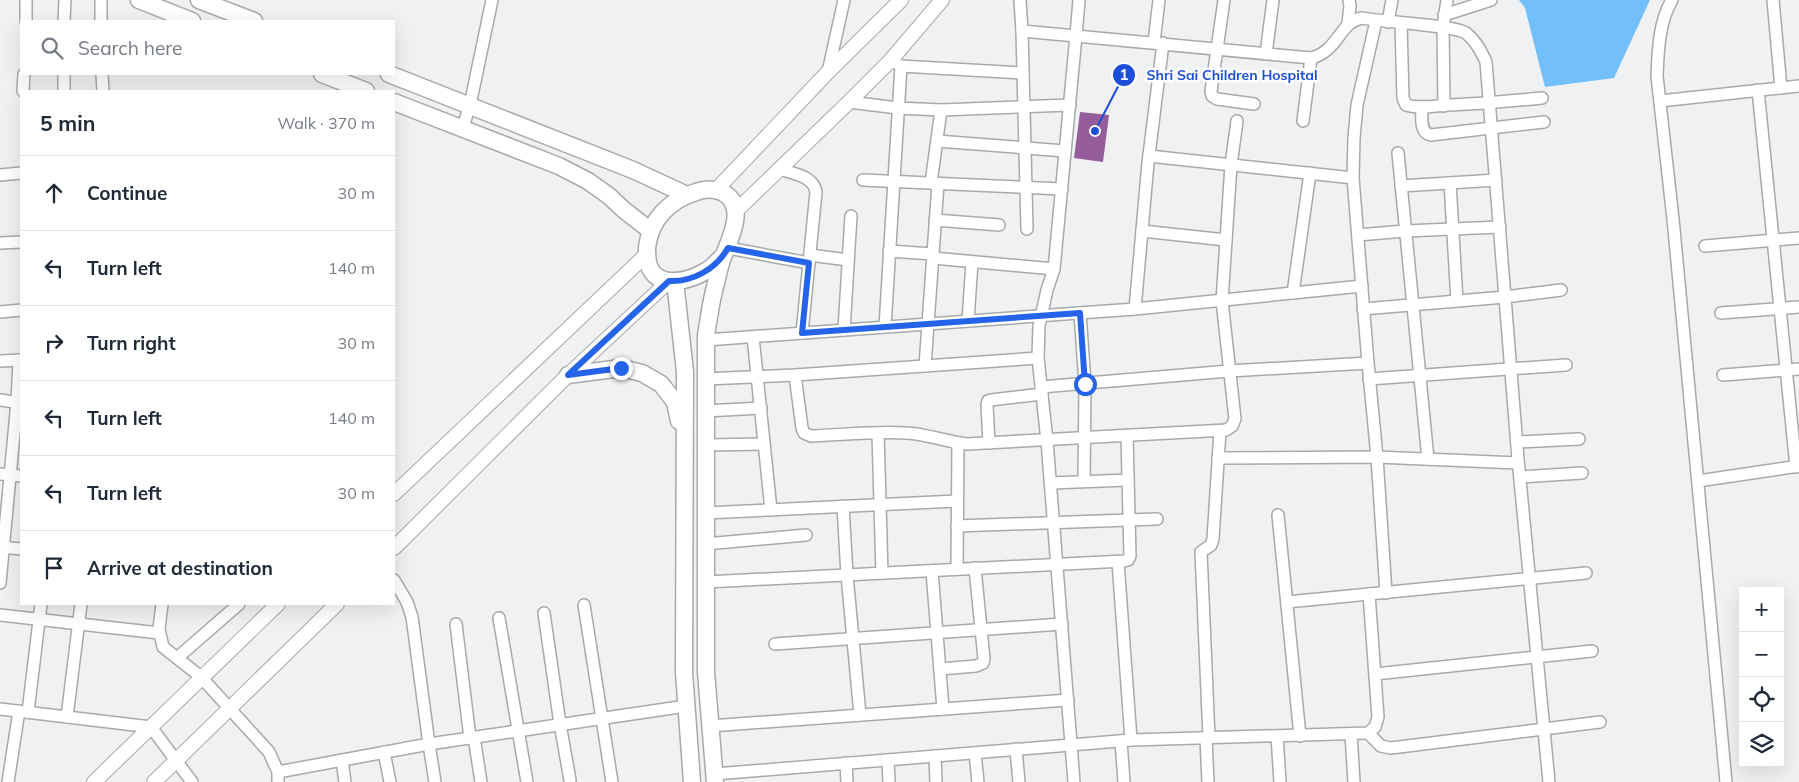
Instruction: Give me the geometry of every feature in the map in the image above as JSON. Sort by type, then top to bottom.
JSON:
[{"type":"main road","points":[[139,0],[158,4],[190,20]]},
{"type":"main road","points":[[199,0],[251,20]]},
{"type":"main road","points":[[325,75],[363,90]]},
{"type":"main road","points":[[391,75],[634,170],[687,195]]},
{"type":"main road","points":[[395,102],[462,130],[559,166],[588,181],[651,231]]},
{"type":"main road","points":[[715,778],[706,672],[706,340],[714,290],[735,228],[735,212],[731,200],[726,194],[716,190],[700,190],[681,197],[664,210],[651,231],[647,254],[651,271],[656,276],[672,281],[687,280],[708,271],[726,252]]},
{"type":"main road","points":[[672,281],[685,372],[684,672],[692,782]]},
{"type":"main road","points":[[568,375],[621,368],[642,373],[661,384],[675,402],[684,452]]},
{"type":"street","points":[[26,0],[26,20]]},
{"type":"street","points":[[64,0],[64,20]]},
{"type":"street","points":[[101,0],[102,20]]},
{"type":"street","points":[[462,130],[470,105],[492,0]]},
{"type":"street","points":[[828,72],[844,0]]},
{"type":"street","points":[[716,190],[828,72],[901,0]]},
{"type":"street","points":[[735,212],[849,102],[896,63],[942,0]]},
{"type":"street","points":[[1020,0],[1027,229]]},
{"type":"street","points":[[1074,782],[1048,441],[1041,391],[1037,338],[1047,290],[1054,269],[1079,0]]},
{"type":"street","points":[[1135,309],[1158,43],[1159,0]]},
{"type":"street","points":[[1224,0],[1212,96],[1217,99],[1254,104]]},
{"type":"street","points":[[1266,54],[1273,0]]},
{"type":"street","points":[[1022,31],[1311,58],[1325,52],[1333,45],[1348,23],[1349,0]]},
{"type":"street","points":[[1386,593],[1378,458],[1369,379],[1353,178],[1357,105],[1382,21],[1392,0]]},
{"type":"street","points":[[1444,106],[1443,27],[1447,0]]},
{"type":"street","points":[[1444,15],[1491,0]]},
{"type":"street","points":[[1672,0],[1663,24],[1658,52],[1657,76],[1674,228],[1726,782]]},
{"type":"street","points":[[1773,0],[1781,88]]},
{"type":"street","points":[[1348,23],[1362,18],[1401,24],[1443,27],[1465,32],[1478,46],[1486,62],[1518,463],[1549,782]]},
{"type":"street","points":[[1401,24],[1403,98],[1406,105],[1413,107],[1444,106],[1542,98]]},
{"type":"street","points":[[1303,121],[1311,58]]},
{"type":"street","points":[[896,63],[1023,73]]},
{"type":"street","points":[[885,327],[898,108],[896,63]]},
{"type":"street","points":[[24,75],[24,90]]},
{"type":"street","points":[[64,75],[64,90]]},
{"type":"street","points":[[102,75],[103,90]]},
{"type":"street","points":[[1660,101],[1799,86]]},
{"type":"street","points":[[1698,482],[1797,467],[1758,90]]},
{"type":"street","points":[[849,102],[898,108],[941,110],[1070,105]]},
{"type":"street","points":[[1422,107],[1422,126],[1426,134],[1544,122]]},
{"type":"street","points":[[925,366],[935,220],[934,184],[941,110]]},
{"type":"street","points":[[795,375],[802,428],[807,436],[878,433],[922,434],[958,443],[989,443],[1226,430],[1232,426],[1235,419],[1222,300],[1231,165],[1237,121]]},
{"type":"street","points":[[937,141],[1066,151]]},
{"type":"street","points":[[1398,153],[1428,459]]},
{"type":"street","points":[[1149,156],[1353,178]]},
{"type":"street","points":[[780,169],[811,180],[815,184],[816,192],[802,333]]},
{"type":"street","points":[[0,175],[20,173]]},
{"type":"street","points":[[1294,293],[1310,173]]},
{"type":"street","points":[[863,180],[1062,189]]},
{"type":"street","points":[[1401,186],[1496,180]]},
{"type":"street","points":[[1450,183],[1457,302]]},
{"type":"street","points":[[844,330],[852,216]]},
{"type":"street","points":[[935,220],[999,225]]},
{"type":"street","points":[[1358,235],[1500,227]]},
{"type":"street","points":[[1142,231],[1226,240]]},
{"type":"street","points":[[1705,246],[1799,238]]},
{"type":"street","points":[[0,244],[20,242]]},
{"type":"street","points":[[889,251],[972,262],[1054,269]]},
{"type":"street","points":[[726,252],[809,259],[848,260]]},
{"type":"street","points":[[395,493],[647,254]]},
{"type":"street","points":[[968,321],[972,262]]},
{"type":"street","points":[[395,547],[568,375],[672,281]]},
{"type":"street","points":[[706,340],[1135,309],[1362,286]]},
{"type":"street","points":[[1364,309],[1457,302],[1561,290]]},
{"type":"street","points":[[1721,313],[1799,307]]},
{"type":"street","points":[[0,312],[20,310]]},
{"type":"street","points":[[1080,313],[1085,384],[1084,481]]},
{"type":"street","points":[[754,337],[771,510]]},
{"type":"street","points":[[705,379],[795,375],[1038,358]]},
{"type":"street","points":[[0,361],[20,360],[19,402],[2,547],[0,583]]},
{"type":"street","points":[[989,443],[987,405],[988,401],[991,400],[1085,384],[1229,371],[1368,363]]},
{"type":"street","points":[[1369,379],[1566,365]]},
{"type":"street","points":[[1723,375],[1799,369]]},
{"type":"street","points":[[0,400],[19,402]]},
{"type":"street","points":[[705,411],[761,408]]},
{"type":"street","points":[[1208,782],[1201,552],[1211,545],[1213,539],[1220,431]]},
{"type":"street","points":[[878,433],[882,573]]},
{"type":"street","points":[[706,582],[1128,560],[1130,556],[1127,436]]},
{"type":"street","points":[[1517,442],[1579,439]]},
{"type":"street","points":[[957,569],[958,443]]},
{"type":"street","points":[[705,446],[764,444]]},
{"type":"street","points":[[1218,458],[1378,458],[1518,463]]},
{"type":"street","points":[[1520,477],[1582,473]]},
{"type":"street","points":[[1051,483],[1128,480]]},
{"type":"street","points":[[705,513],[957,501]]},
{"type":"street","points":[[843,506],[847,575],[860,715]]},
{"type":"street","points":[[1278,515],[1300,736]]},
{"type":"street","points":[[957,526],[1157,519]]},
{"type":"street","points":[[705,544],[806,535]]},
{"type":"street","points":[[2,547],[20,549]]},
{"type":"street","points":[[1118,562],[1126,741],[1124,782]]},
{"type":"street","points":[[940,669],[976,666],[983,663],[975,568]]},
{"type":"street","points":[[932,570],[943,709]]},
{"type":"street","points":[[1287,602],[1586,573]]},
{"type":"street","points":[[395,582],[408,602],[412,617],[435,782]]},
{"type":"street","points":[[715,778],[846,763],[1126,741],[1368,733],[1375,727],[1378,717],[1369,594]]},
{"type":"street","points":[[8,782],[24,712],[41,605]]},
{"type":"street","points":[[67,717],[81,605]]},
{"type":"street","points":[[162,605],[159,633],[163,647],[202,677],[232,708],[270,752],[278,777],[342,760],[429,744],[686,706]]},
{"type":"street","points":[[177,658],[237,605]]},
{"type":"street","points":[[94,782],[277,605]]},
{"type":"street","points":[[154,782],[336,605]]},
{"type":"street","points":[[584,605],[612,782]]},
{"type":"street","points":[[544,612],[570,780]]},
{"type":"street","points":[[0,615],[159,633]]},
{"type":"street","points":[[499,618],[527,782]]},
{"type":"street","points":[[456,624],[472,737],[481,782]]},
{"type":"street","points":[[775,644],[1062,624]]},
{"type":"street","points":[[1375,674],[1592,651]]},
{"type":"street","points":[[710,726],[1068,700]]},
{"type":"street","points":[[0,709],[151,727],[192,782]]},
{"type":"street","points":[[1368,733],[1382,746],[1391,748],[1600,722]]},
{"type":"street","points":[[1351,734],[1354,782]]},
{"type":"street","points":[[1277,736],[1280,782]]},
{"type":"street","points":[[1016,749],[1019,782]]},
{"type":"street","points":[[384,752],[390,782]]},
{"type":"street","points":[[975,753],[978,782]]},
{"type":"street","points":[[935,756],[936,782]]},
{"type":"street","points":[[342,760],[346,782]]},
{"type":"street","points":[[888,760],[889,782]]},
{"type":"street","points":[[846,763],[847,782]]},
{"type":"shaded area","points":[[1519,0],[1650,0],[1614,78],[1545,87],[1525,8]]},
{"type":"building","points":[[1080,112],[1109,115],[1103,162],[1074,158]]},
{"type":"place","name":"Shri Sai Children Hospital","points":[[1095,131]]},
{"type":"route","points":[[621,368],[568,375],[669,281],[687,280],[708,271],[728,248],[809,263],[802,333],[1080,313],[1085,384]]}]
